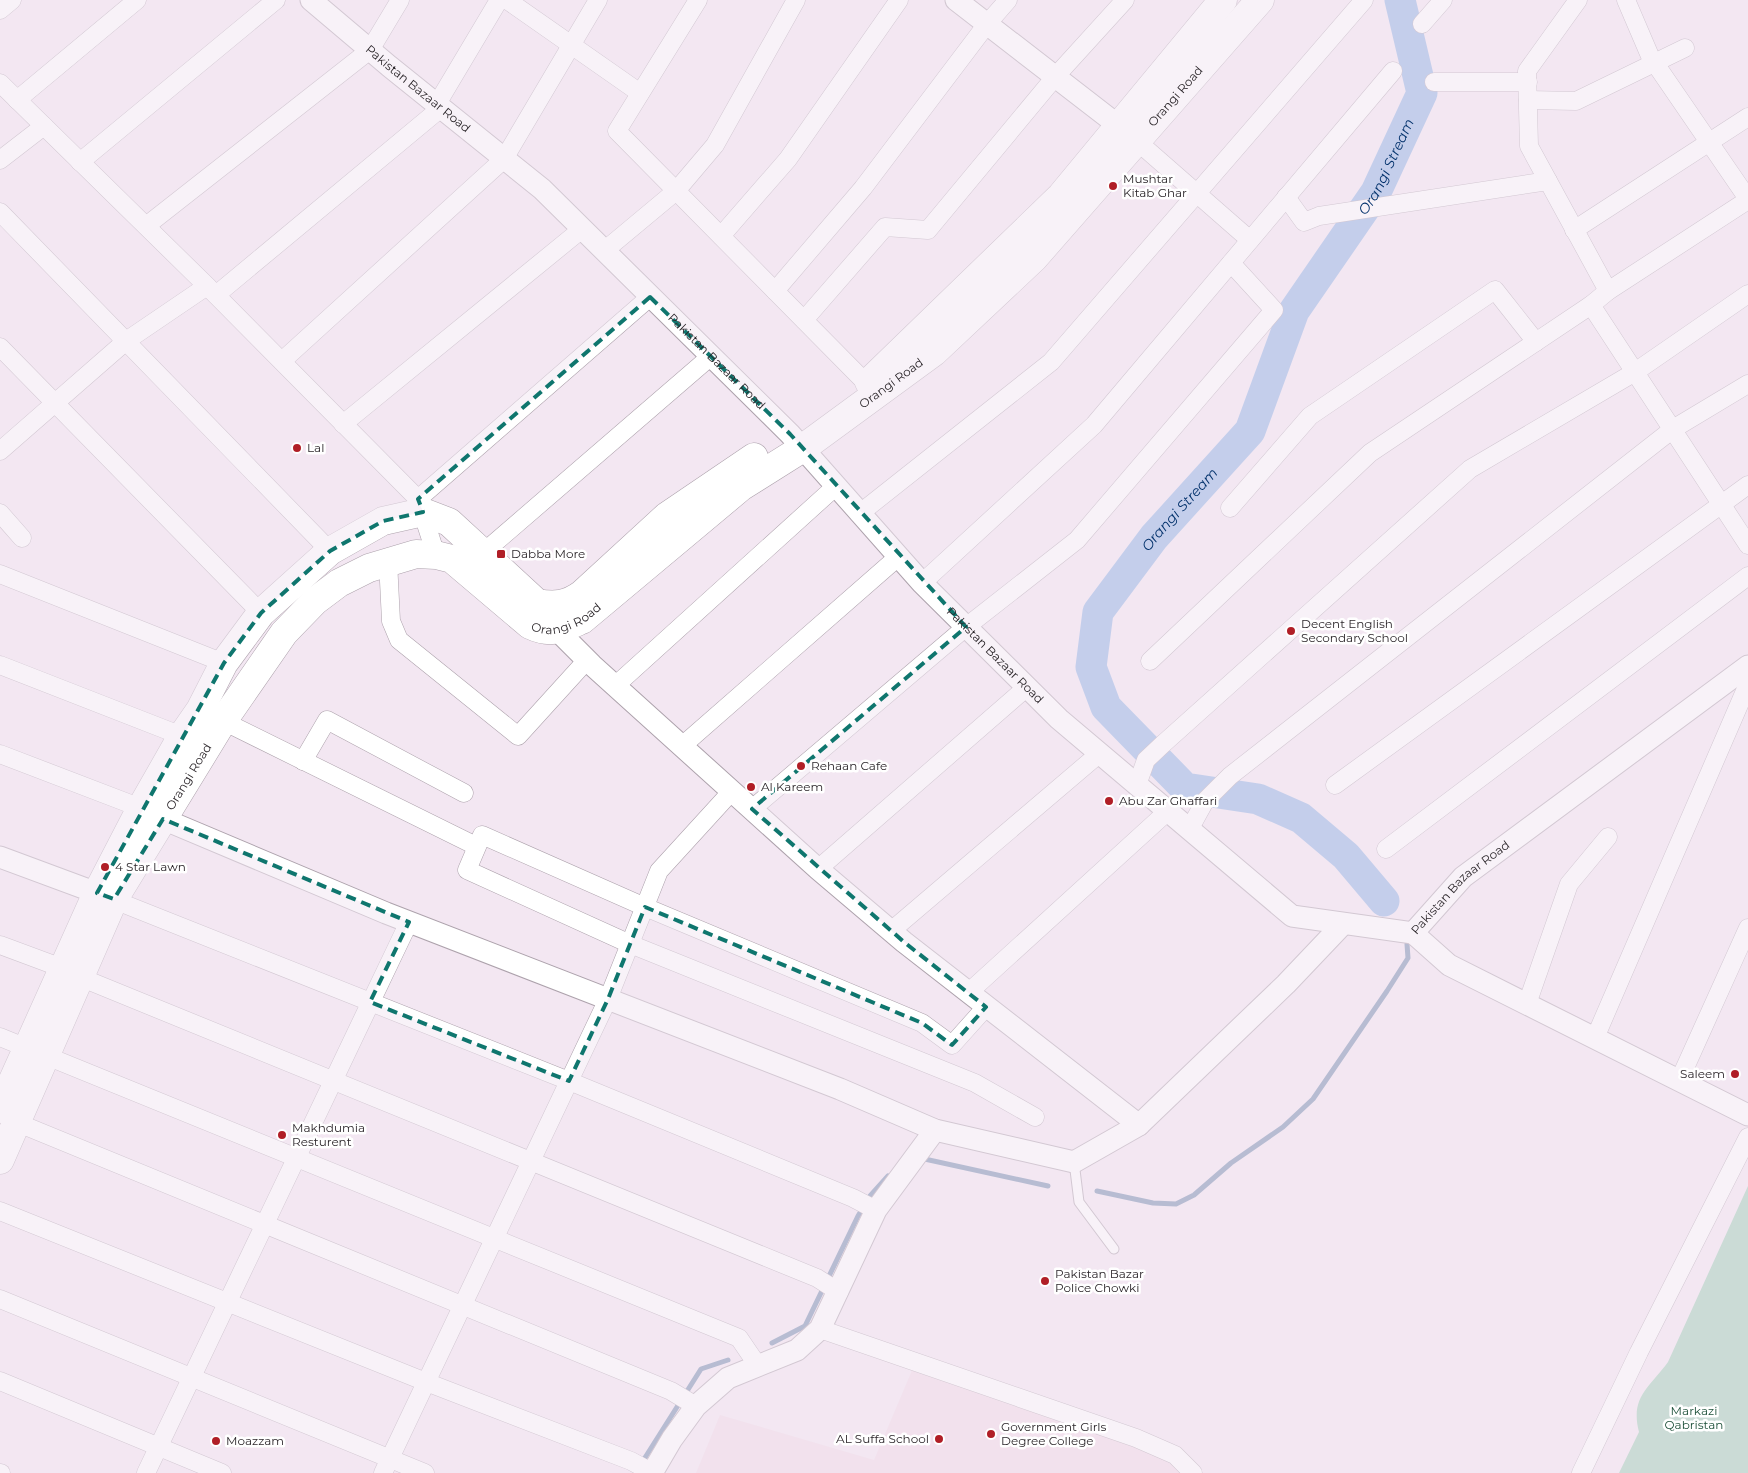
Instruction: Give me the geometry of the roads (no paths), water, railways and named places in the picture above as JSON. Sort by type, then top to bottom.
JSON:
[{"type":"main road","name":"Orangi Road","points":[[152,814],[182,736],[200,710],[224,663],[261,613],[330,551],[383,520],[421,505],[449,522],[484,552],[537,603],[552,606],[570,603],[667,516],[727,473],[797,441],[934,352],[1034,258],[1128,133],[1223,0]]},
{"type":"main road","name":"Orangi Road","points":[[0,1160],[9,1116],[105,896],[152,814],[223,721],[284,633],[315,601],[339,582],[388,561],[416,554],[436,555],[452,559],[530,625],[543,631],[557,630],[582,620],[867,384],[1128,133],[1260,0]]},
{"type":"street","points":[[0,10],[12,0]]},
{"type":"street","points":[[17,100],[136,0]]},
{"type":"street","points":[[80,162],[276,0]]},
{"type":"street","name":"Pakistan Bazaar Road","points":[[311,0],[542,189],[797,441],[835,487],[922,583],[1059,719],[1292,916],[1413,933],[1463,877],[1748,666]]},
{"type":"street","points":[[146,226],[370,50],[400,0]]},
{"type":"street","points":[[0,451],[126,341],[212,291],[439,106],[499,0]]},
{"type":"street","points":[[506,0],[640,93]]},
{"type":"street","points":[[282,361],[504,159],[598,0]]},
{"type":"street","points":[[698,0],[617,131],[867,384]]},
{"type":"street","points":[[604,251],[676,191],[715,145],[796,0]]},
{"type":"street","points":[[721,236],[788,159],[899,0]]},
{"type":"street","points":[[956,0],[1128,133],[1250,240]]},
{"type":"street","points":[[775,291],[863,188],[987,24],[1008,0]]},
{"type":"street","points":[[804,320],[885,227],[928,230],[1055,77],[1125,0]]},
{"type":"street","points":[[859,514],[1051,362],[1364,0]]},
{"type":"street","points":[[1422,24],[1443,0]]},
{"type":"street","points":[[1578,0],[1527,71],[1530,146],[1608,291]]},
{"type":"street","points":[[1150,661],[1370,453],[1591,305],[1608,291],[1748,200],[1655,64],[1626,0]]},
{"type":"street","points":[[1528,100],[1576,101],[1685,48]]},
{"type":"street","points":[[922,583],[1094,425],[1394,71]]},
{"type":"street","points":[[1434,82],[1528,82]]},
{"type":"street","points":[[0,84],[212,291],[421,505],[436,555]]},
{"type":"street","points":[[1574,230],[1748,117]]},
{"type":"street","points":[[0,160],[44,126]]},
{"type":"street","points":[[1286,197],[1304,222],[1319,216],[1548,181]]},
{"type":"street","points":[[0,212],[330,551]]},
{"type":"street","points":[[343,424],[582,229]]},
{"type":"street","points":[[752,809],[966,627],[1077,540],[1274,310],[1231,263]]},
{"type":"street","points":[[1230,508],[1310,416],[1496,290],[1536,342]]},
{"type":"street","points":[[1137,784],[1146,760],[1162,744],[1470,469],[1635,372],[1748,294]]},
{"type":"street","points":[[421,505],[650,297]]},
{"type":"street","points":[[1591,305],[1748,545]]},
{"type":"street","points":[[0,347],[261,613]]},
{"type":"street","points":[[484,552],[710,357]]},
{"type":"street","points":[[1189,830],[1204,801],[1230,776],[1673,429],[1748,384]]},
{"type":"street","points":[[1335,785],[1748,485]]},
{"type":"street","points":[[615,686],[835,487]]},
{"type":"street","points":[[0,513],[22,538]]},
{"type":"street","points":[[682,746],[898,557]]},
{"type":"street","points":[[388,561],[391,621],[399,640],[518,736],[587,660]]},
{"type":"street","points":[[0,574],[224,663]]},
{"type":"street","points":[[1386,849],[1748,576]]},
{"type":"street","points":[[545,605],[557,630],[587,660],[818,869],[968,993],[1139,1125]]},
{"type":"street","points":[[0,666],[182,736]]},
{"type":"street","points":[[1595,1038],[1748,684]]},
{"type":"street","points":[[818,869],[1027,687]]},
{"type":"street","points":[[303,761],[327,720],[464,792]]},
{"type":"street","points":[[223,721],[476,846]]},
{"type":"street","points":[[0,754],[152,814],[409,922],[840,1089],[935,1130],[1074,1162],[1139,1125],[1286,984],[1344,924]]},
{"type":"street","points":[[891,931],[1100,754]]},
{"type":"street","points":[[386,1466],[608,1000],[659,871],[732,791]]},
{"type":"street","points":[[968,993],[1168,811]]},
{"type":"street","points":[[986,1007],[952,1045],[922,1023],[645,907],[482,834],[467,870],[630,944],[975,1083],[1035,1117]]},
{"type":"street","points":[[1527,1004],[1570,884],[1608,837]]},
{"type":"street","points":[[0,856],[569,1081],[853,1198],[873,1208]]},
{"type":"street","points":[[146,1473],[190,1377],[409,922]]},
{"type":"street","points":[[1679,1080],[1748,928]]},
{"type":"street","points":[[1413,933],[1448,965],[1748,1115]]},
{"type":"street","points":[[0,945],[531,1161],[829,1285]]},
{"type":"street","points":[[0,1037],[739,1338],[758,1366]]},
{"type":"street","points":[[9,1116],[463,1304],[685,1399]]},
{"type":"street","points":[[0,1211],[645,1469],[672,1439],[685,1399],[728,1378],[797,1350],[820,1329],[829,1285],[873,1208],[935,1130]]},
{"type":"street","points":[[1581,1473],[1638,1352],[1748,1136]]},
{"type":"street","points":[[0,1299],[190,1377],[386,1466],[425,1473]]},
{"type":"street","points":[[820,1329],[1136,1438],[1175,1455],[1193,1473]]},
{"type":"street","points":[[0,1381],[222,1473]]},
{"type":"lane","points":[[1074,1162],[1079,1202],[1114,1249]]},
{"type":"waterway","name":"Orangi Stream","points":[[1384,901],[1346,856],[1301,818],[1258,799],[1185,788],[1106,707],[1091,667],[1098,612],[1154,537],[1250,431],[1294,311],[1376,192],[1422,93],[1400,0]]},
{"type":"waterway","points":[[1097,1191],[1153,1203],[1176,1204],[1194,1195],[1231,1163],[1283,1127],[1313,1099],[1387,991],[1408,958],[1407,944]]},
{"type":"waterway","points":[[920,1158],[1048,1186]]},
{"type":"waterway","points":[[772,1343],[805,1326],[858,1216],[870,1196],[888,1176]]},
{"type":"waterway","points":[[641,1464],[701,1369],[728,1360]]},
{"type":"place","name":"Mushtar Kitab Ghar","points":[[1113,186]]},
{"type":"place","name":"Lal","points":[[297,448]]},
{"type":"place","name":"Dabba More","points":[[501,554]]},
{"type":"place","name":"Decent English Secondary School","points":[[1291,631]]},
{"type":"place","name":"Rehaan Cafe","points":[[801,766]]},
{"type":"place","name":"Al Kareem","points":[[751,787]]},
{"type":"place","name":"Abu Zar Ghaffari","points":[[1109,801]]},
{"type":"place","name":"4 Star Lawn","points":[[105,867]]},
{"type":"place","name":"Saleem","points":[[1735,1074]]},
{"type":"place","name":"Makhdumia Resturent","points":[[282,1135]]},
{"type":"place","name":"Pakistan Bazar Police Chowki","points":[[1045,1281]]},
{"type":"place","name":"Government Girls Degree College","points":[[991,1434]]},
{"type":"place","name":"AL Suffa School","points":[[939,1439]]},
{"type":"place","name":"Moazzam","points":[[216,1441]]},
{"type":"park label","name":"Markazi Qabristan","points":[[1694,1418]]}]
